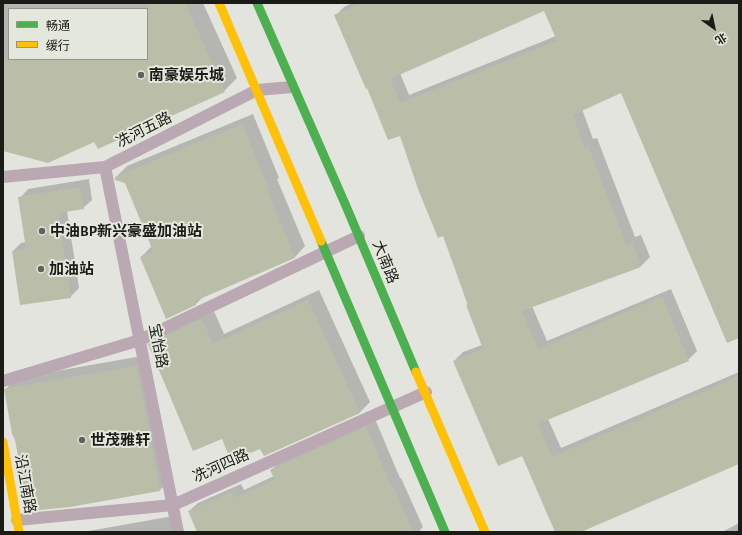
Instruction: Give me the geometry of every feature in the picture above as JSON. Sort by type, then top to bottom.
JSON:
[{"type":"street","points":[[219,3],[445,532]]},
{"type":"street","name":"大南路","points":[[257,3],[292,87],[359,236],[374,275],[426,392],[485,532]]},
{"type":"street","name":"沿江南路","points":[[3,442],[19,532]]},
{"type":"lane","name":"冼河五路","points":[[3,177],[105,167],[257,90],[292,87]]},
{"type":"lane","name":"宝怡路","points":[[105,167],[178,532]]},
{"type":"lane","points":[[3,381],[140,340],[359,236]]},
{"type":"lane","name":"冼河四路","points":[[17,520],[173,505],[426,392]]},
{"type":"building","name":"南豪娱乐城","points":[[147,3],[185,3],[225,92],[98,149],[94,142],[48,163],[3,151],[3,59],[148,60]]},
{"type":"building","points":[[362,3],[739,3],[739,338],[727,343],[621,93],[573,115],[584,147],[588,146],[626,245],[632,243],[641,267],[522,311],[538,349],[662,297],[689,361],[538,424],[552,457],[739,376],[739,464],[581,532],[555,532],[522,456],[498,466],[453,361],[483,349],[466,305],[468,304],[443,236],[438,238],[418,189],[400,136],[388,140],[367,88],[366,89],[334,15]],"holes":[[[544,11],[557,41],[400,103],[390,79]]]},
{"type":"building","points":[[242,124],[295,258],[195,301],[196,305],[166,319],[140,257],[153,251],[125,183],[115,180],[115,177]]},
{"type":"building","name":"中油BP新兴豪盛加油站","points":[[80,187],[84,209],[58,213],[71,298],[20,305],[12,251],[26,249],[18,197]]},
{"type":"building","points":[[308,300],[360,413],[264,456],[260,449],[231,461],[222,439],[193,451],[148,344],[202,319],[213,344]]},
{"type":"building","name":"世茂雅轩","points":[[137,366],[160,491],[70,507],[28,511],[4,389]]},
{"type":"building","points":[[366,427],[391,486],[393,486],[413,532],[197,532],[188,511],[232,492],[235,498],[275,480],[270,470]]},
{"type":"traffic: fast","points":[[257,3],[346,206],[416,372]]},
{"type":"traffic: fast","points":[[321,241],[445,532]]},
{"type":"traffic: slow","points":[[219,3],[321,241]]},
{"type":"traffic: slow","points":[[416,372],[485,532]]},
{"type":"traffic: slow","points":[[3,442],[19,532]]},
{"type":"place","name":"南豪娱乐城","points":[[141,75]]},
{"type":"place","name":"中油BP新兴豪盛加油站","points":[[42,231]]},
{"type":"place","name":"加油站","points":[[41,269]]},
{"type":"place","name":"世茂雅轩","points":[[82,440]]}]
